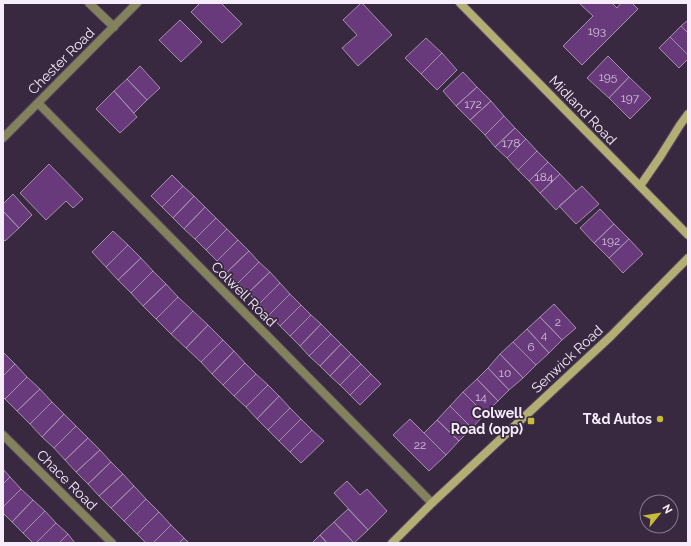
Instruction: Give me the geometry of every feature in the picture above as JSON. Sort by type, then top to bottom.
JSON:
[{"type":"main road","name":"Midland Road","points":[[460,3],[688,235]]},
{"type":"main road","points":[[640,186],[688,114]]},
{"type":"main road","name":"Senwick Road","points":[[392,543],[432,503],[611,336],[688,258]]},
{"type":"street","points":[[90,3],[114,27]]},
{"type":"street","name":"Chester Road","points":[[3,138],[137,3]]},
{"type":"street","name":"Colwell Road","points":[[38,103],[432,503]]},
{"type":"street","name":"Chace Road","points":[[3,435],[112,543]]},
{"type":"building","points":[[200,3],[221,3],[242,24],[222,43],[191,12]]},
{"type":"building","points":[[361,3],[392,35],[358,66],[342,48],[357,35],[343,20]]},
{"type":"building","points":[[579,3],[612,3],[617,8],[621,3],[632,3],[638,9],[582,65],[563,46],[593,16]]},
{"type":"building","points":[[180,20],[202,42],[181,62],[159,40]]},
{"type":"building","points":[[688,20],[688,33],[681,26]]},
{"type":"building","points":[[681,26],[688,33],[688,55],[670,37]]},
{"type":"building","points":[[670,37],[688,55],[688,59],[679,68],[659,48]]},
{"type":"building","points":[[426,38],[442,53],[421,74],[405,58]]},
{"type":"building","points":[[442,53],[457,70],[437,90],[421,74]]},
{"type":"building","points":[[608,56],[629,77],[609,98],[587,78]]},
{"type":"building","points":[[140,66],[160,88],[147,100],[127,79]]},
{"type":"building","points":[[463,72],[477,87],[456,106],[443,91]]},
{"type":"building","points":[[629,77],[651,98],[630,119],[609,98]]},
{"type":"building","points":[[127,79],[147,100],[134,113],[114,91]]},
{"type":"building","points":[[477,87],[491,101],[470,120],[456,106]]},
{"type":"building","points":[[114,91],[137,117],[120,133],[96,109]]},
{"type":"building","points":[[491,101],[504,116],[485,135],[470,120]]},
{"type":"building","points":[[504,116],[515,128],[495,147],[485,135]]},
{"type":"building","points":[[515,128],[526,139],[507,158],[495,147]]},
{"type":"building","points":[[526,139],[537,151],[518,170],[507,158]]},
{"type":"building","points":[[537,151],[548,162],[529,181],[518,170]]},
{"type":"building","points":[[548,162],[560,174],[540,193],[529,181]]},
{"type":"building","points":[[49,164],[83,199],[73,208],[66,201],[46,220],[20,193]]},
{"type":"building","points":[[560,174],[576,191],[556,210],[540,193]]},
{"type":"building","points":[[172,175],[183,186],[162,207],[151,196]]},
{"type":"building","points":[[183,186],[194,196],[173,218],[162,207]]},
{"type":"building","points":[[582,186],[599,204],[576,224],[559,206]]},
{"type":"building","points":[[13,194],[32,215],[19,228],[3,211],[3,204]]},
{"type":"building","points":[[194,196],[205,207],[184,229],[173,218]]},
{"type":"building","points":[[205,207],[216,218],[195,239],[184,229]]},
{"type":"building","points":[[600,209],[614,224],[594,243],[580,228]]},
{"type":"building","points":[[3,211],[19,228],[5,241],[3,239]]},
{"type":"building","points":[[216,218],[227,229],[206,250],[195,239]]},
{"type":"building","points":[[614,224],[629,239],[609,258],[594,243]]},
{"type":"building","points":[[227,229],[238,240],[217,261],[206,250]]},
{"type":"building","points":[[113,231],[128,245],[106,267],[92,252]]},
{"type":"building","points":[[629,239],[643,254],[623,273],[609,258]]},
{"type":"building","points":[[238,240],[249,251],[227,272],[217,261]]},
{"type":"building","points":[[128,245],[141,258],[118,280],[106,267]]},
{"type":"building","points":[[249,251],[259,262],[238,283],[227,272]]},
{"type":"building","points":[[141,258],[153,271],[131,293],[118,280]]},
{"type":"building","points":[[259,262],[270,272],[248,293],[238,283]]},
{"type":"building","points":[[153,271],[166,284],[143,306],[131,293]]},
{"type":"building","points":[[270,272],[280,283],[259,304],[248,293]]},
{"type":"building","points":[[280,283],[290,294],[269,315],[259,304]]},
{"type":"building","points":[[166,284],[178,297],[156,319],[143,306]]},
{"type":"building","points":[[290,294],[301,305],[280,326],[269,315]]},
{"type":"building","points":[[178,297],[193,311],[171,334],[156,319]]},
{"type":"building","points":[[554,304],[576,328],[562,340],[540,317]]},
{"type":"building","points":[[301,305],[311,315],[290,336],[280,326]]},
{"type":"building","points":[[193,311],[208,325],[186,348],[171,334]]},
{"type":"building","points":[[311,315],[321,324],[300,346],[290,336]]},
{"type":"building","points":[[540,317],[562,340],[549,353],[527,329]]},
{"type":"building","points":[[321,324],[331,334],[309,356],[300,346]]},
{"type":"building","points":[[208,325],[223,340],[201,362],[186,348]]},
{"type":"building","points":[[527,329],[549,353],[536,365],[513,342]]},
{"type":"building","points":[[331,334],[341,344],[320,366],[309,356]]},
{"type":"building","points":[[223,340],[234,351],[212,374],[201,362]]},
{"type":"building","points":[[513,342],[536,365],[523,378],[500,354]]},
{"type":"building","points":[[341,344],[351,354],[330,376],[320,366]]},
{"type":"building","points":[[234,351],[245,363],[223,385],[212,374]]},
{"type":"building","points":[[3,352],[15,364],[3,376]]},
{"type":"building","points":[[351,354],[361,364],[340,385],[330,376]]},
{"type":"building","points":[[500,354],[523,378],[509,390],[488,368]]},
{"type":"building","points":[[245,363],[256,374],[234,396],[223,385]]},
{"type":"building","points":[[15,364],[27,377],[5,399],[3,397],[3,376]]},
{"type":"building","points":[[361,364],[371,374],[350,395],[340,385]]},
{"type":"building","points":[[488,368],[509,390],[498,401],[477,379]]},
{"type":"building","points":[[256,374],[268,385],[246,407],[234,396]]},
{"type":"building","points":[[371,374],[381,384],[360,405],[350,395]]},
{"type":"building","points":[[27,377],[40,389],[17,411],[5,399]]},
{"type":"building","points":[[477,379],[498,401],[485,414],[463,392]]},
{"type":"building","points":[[268,385],[279,396],[257,419],[246,407]]},
{"type":"building","points":[[40,389],[52,402],[30,424],[17,411]]},
{"type":"building","points":[[463,392],[485,414],[472,428],[450,406]]},
{"type":"building","points":[[279,396],[290,408],[268,430],[257,419]]},
{"type":"building","points":[[52,402],[64,414],[42,437],[30,424]]},
{"type":"building","points":[[450,406],[472,428],[459,441],[437,420]]},
{"type":"building","points":[[290,408],[301,419],[279,441],[268,430]]},
{"type":"building","points":[[64,414],[76,426],[54,448],[42,437]]},
{"type":"building","points":[[301,419],[312,430],[290,452],[279,441]]},
{"type":"building","points":[[410,419],[446,455],[429,471],[393,435]]},
{"type":"building","points":[[437,420],[459,441],[446,455],[424,433]]},
{"type":"building","points":[[76,426],[88,438],[65,460],[54,448]]},
{"type":"building","points":[[312,430],[324,441],[301,463],[290,452]]},
{"type":"building","points":[[88,438],[100,450],[76,472],[65,460]]},
{"type":"building","points":[[100,450],[111,462],[88,484],[76,472]]},
{"type":"building","points":[[111,462],[123,474],[99,496],[88,484]]},
{"type":"building","points":[[3,469],[10,477],[3,484]]},
{"type":"building","points":[[123,474],[134,486],[111,508],[99,496]]},
{"type":"building","points":[[10,477],[21,489],[3,507],[3,484]]},
{"type":"building","points":[[347,481],[360,495],[367,489],[387,511],[368,530],[334,493]]},
{"type":"building","points":[[134,486],[146,499],[124,521],[111,508]]},
{"type":"building","points":[[21,489],[33,500],[12,522],[3,513],[3,507]]},
{"type":"building","points":[[146,499],[159,512],[137,534],[124,521]]},
{"type":"building","points":[[33,500],[45,511],[23,533],[12,522]]},
{"type":"building","points":[[348,509],[368,530],[354,543],[334,522]]},
{"type":"building","points":[[45,511],[56,523],[36,543],[33,543],[23,533]]},
{"type":"building","points":[[159,512],[171,525],[153,543],[146,543],[137,534]]},
{"type":"building","points":[[334,522],[354,543],[327,543],[320,535]]},
{"type":"building","points":[[56,523],[68,534],[59,543],[36,543]]},
{"type":"building","points":[[171,525],[184,538],[179,543],[153,543]]},
{"type":"building","points":[[68,534],[75,543],[59,543]]},
{"type":"building","points":[[320,535],[327,543],[312,543]]},
{"type":"building","points":[[184,538],[189,543],[179,543]]},
{"type":"place","name":"T&d Autos","points":[[660,419]]},
{"type":"place","name":"Colwell Road (opp)","points":[[531,421]]}]
